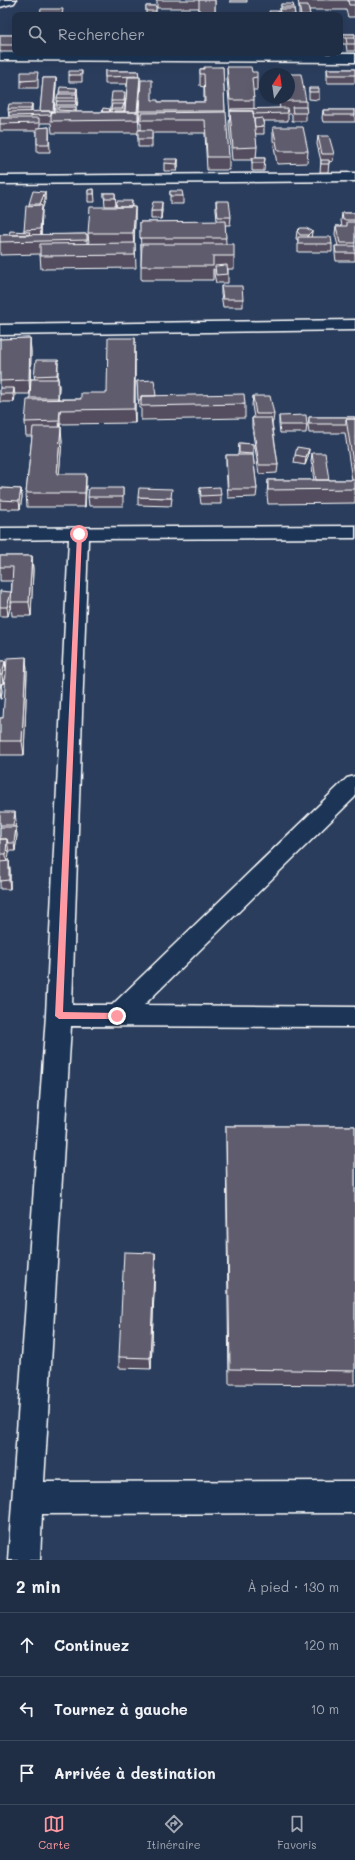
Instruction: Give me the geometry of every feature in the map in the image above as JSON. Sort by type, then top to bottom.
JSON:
[{"type":"street","points":[[0,3],[10,0]]},
{"type":"street","points":[[0,56],[355,58]]},
{"type":"street","points":[[0,180],[355,177]]},
{"type":"street","points":[[0,330],[355,326]]},
{"type":"street","points":[[0,534],[355,532]]},
{"type":"street","points":[[24,1560],[59,1016],[79,534]]},
{"type":"street","points":[[117,1016],[355,784]]},
{"type":"street","points":[[59,1016],[355,1017]]},
{"type":"street","points":[[27,1498],[355,1497]]},
{"type":"building","points":[[199,0],[215,0],[215,12],[199,12]]},
{"type":"building","points":[[348,0],[355,0],[355,5],[349,5]]},
{"type":"building","points":[[281,4],[293,4],[294,7],[281,7]]},
{"type":"building","points":[[299,5],[308,5],[309,12],[300,12]]},
{"type":"building","points":[[146,6],[156,6],[156,11],[146,11]]},
{"type":"building","points":[[41,9],[63,9],[62,12],[40,12]]},
{"type":"building","points":[[279,9],[294,9],[294,12],[280,12]]},
{"type":"building","points":[[343,34],[355,34],[355,37],[343,37]]},
{"type":"building","points":[[0,35],[12,35],[12,45],[0,45]]},
{"type":"building","points":[[346,38],[355,38],[355,44],[347,44]]},
{"type":"building","points":[[204,67],[223,67],[225,111],[139,111],[141,80],[152,80],[152,100],[158,100],[158,102],[205,102],[204,74],[200,74],[200,69],[204,69]]},
{"type":"building","points":[[227,67],[251,67],[252,72],[257,72],[257,77],[252,78],[254,100],[230,100]]},
{"type":"building","points":[[327,69],[355,69],[355,75],[328,75]]},
{"type":"building","points":[[69,71],[82,71],[81,75],[69,75]]},
{"type":"building","points":[[105,71],[138,71],[139,76],[105,77]]},
{"type":"building","points":[[21,72],[38,72],[37,80],[21,81]]},
{"type":"building","points":[[295,74],[301,74],[306,101],[295,101]]},
{"type":"building","points":[[128,77],[140,77],[137,112],[114,112],[125,111]]},
{"type":"building","points":[[43,78],[56,78],[53,111],[40,111]]},
{"type":"building","points":[[60,87],[77,88],[76,92],[59,92]]},
{"type":"building","points":[[309,88],[319,88],[319,92],[309,92]]},
{"type":"building","points":[[112,92],[125,92],[124,101],[111,101]]},
{"type":"building","points":[[58,94],[77,94],[76,98],[57,98]]},
{"type":"building","points":[[57,101],[76,101],[75,105],[56,105]]},
{"type":"building","points":[[9,104],[32,104],[31,109],[8,109]]},
{"type":"building","points":[[112,104],[124,104],[122,109],[111,109]]},
{"type":"building","points":[[58,107],[76,107],[76,111],[58,110]]},
{"type":"building","points":[[292,107],[306,107],[307,113],[293,113]]},
{"type":"building","points":[[103,108],[110,109],[109,112],[102,112]]},
{"type":"building","points":[[287,108],[288,113],[253,114],[253,111],[231,111],[231,109]]},
{"type":"building","points":[[323,110],[355,110],[355,115],[324,115]]},
{"type":"building","points":[[52,111],[51,115],[9,116],[9,112]]},
{"type":"building","points":[[230,111],[253,111],[257,147],[233,148]]},
{"type":"building","points":[[51,112],[138,112],[138,120],[51,121]]},
{"type":"building","points":[[226,112],[229,157],[207,157],[205,120],[141,120],[141,113]]},
{"type":"building","points":[[0,118],[39,118],[39,123],[0,124]]},
{"type":"building","points":[[262,118],[264,126],[255,127],[254,119]]},
{"type":"building","points":[[49,127],[49,144],[37,144],[37,128]]},
{"type":"building","points":[[273,127],[303,127],[308,151],[278,151]]},
{"type":"building","points":[[138,130],[152,130],[152,139],[138,139]]},
{"type":"building","points":[[318,136],[329,136],[334,154],[322,154]]},
{"type":"building","points":[[252,158],[265,158],[264,163],[252,163]]},
{"type":"building","points":[[165,159],[178,159],[177,164],[164,163]]},
{"type":"building","points":[[321,160],[329,160],[329,164],[321,164]]},
{"type":"building","points":[[94,189],[94,194],[88,194],[88,190]]},
{"type":"building","points":[[33,191],[45,192],[40,204],[29,204]]},
{"type":"building","points":[[170,191],[182,191],[183,196],[170,196]]},
{"type":"building","points":[[104,193],[115,193],[115,198],[104,198]]},
{"type":"building","points":[[117,201],[132,201],[131,207],[116,207]]},
{"type":"building","points":[[216,201],[229,201],[231,217],[218,217]]},
{"type":"building","points":[[153,202],[162,202],[161,211],[151,211]]},
{"type":"building","points":[[42,205],[40,229],[24,230],[26,206]]},
{"type":"building","points":[[90,207],[135,207],[133,233],[88,233]]},
{"type":"building","points":[[342,213],[355,213],[355,220],[343,220]]},
{"type":"building","points":[[225,221],[226,238],[140,238],[140,222]]},
{"type":"building","points":[[347,222],[355,222],[355,243],[340,243],[336,226],[347,226]]},
{"type":"building","points":[[300,228],[306,228],[312,231],[308,235],[300,235],[297,231]]},
{"type":"building","points":[[10,231],[30,232],[29,235],[9,235]]},
{"type":"building","points":[[87,234],[87,240],[0,242],[0,235]]},
{"type":"building","points":[[298,237],[331,237],[332,244],[298,244]]},
{"type":"building","points":[[135,243],[135,255],[40,256],[40,244]]},
{"type":"building","points":[[142,244],[234,244],[234,256],[213,256],[213,266],[141,266]]},
{"type":"building","points":[[335,246],[355,246],[355,253],[336,253]]},
{"type":"building","points":[[227,265],[228,274],[216,275],[215,266]]},
{"type":"building","points":[[221,286],[242,286],[243,299],[223,299]]},
{"type":"building","points":[[30,338],[29,380],[0,381],[0,339]]},
{"type":"building","points":[[108,338],[135,338],[134,409],[60,410],[59,421],[25,422],[27,400],[81,399],[81,393],[107,393]]},
{"type":"building","points":[[36,360],[58,360],[57,375],[34,376]]},
{"type":"building","points":[[31,379],[58,379],[58,398],[30,398]]},
{"type":"building","points":[[154,380],[156,396],[141,396],[141,400],[138,400],[137,381]]},
{"type":"building","points":[[0,388],[14,388],[13,394],[0,394]]},
{"type":"building","points":[[244,394],[245,404],[141,406],[141,396]]},
{"type":"building","points":[[253,396],[270,396],[274,414],[256,414]]},
{"type":"building","points":[[306,415],[307,425],[280,425],[279,416]]},
{"type":"building","points":[[309,417],[355,417],[355,419],[346,419],[346,424],[309,424]]},
{"type":"building","points":[[252,418],[271,418],[278,465],[259,465]]},
{"type":"building","points":[[346,419],[355,419],[355,475]]},
{"type":"building","points":[[33,427],[61,427],[57,474],[86,474],[85,493],[26,493]]},
{"type":"building","points":[[239,443],[253,444],[253,454],[239,453]]},
{"type":"building","points":[[297,447],[309,449],[306,457],[295,455]]},
{"type":"building","points":[[312,453],[325,453],[329,480],[316,480]]},
{"type":"building","points":[[226,455],[253,455],[257,489],[228,489]]},
{"type":"building","points":[[268,480],[355,480],[355,489],[268,490]]},
{"type":"building","points":[[220,487],[221,495],[201,496],[200,488]]},
{"type":"building","points":[[0,488],[21,489],[19,501],[0,500]]},
{"type":"building","points":[[89,488],[123,488],[123,497],[88,497]]},
{"type":"building","points":[[139,488],[172,489],[171,498],[138,497]]},
{"type":"building","points":[[0,556],[32,556],[29,602],[11,602],[13,567],[0,567]]},
{"type":"building","points":[[0,591],[11,592],[7,607],[0,607]]},
{"type":"building","points":[[26,657],[22,741],[0,741],[0,718],[3,718],[7,658]]},
{"type":"building","points":[[0,661],[5,661],[2,675],[0,675]]},
{"type":"building","points":[[0,812],[15,812],[13,825],[0,825]]},
{"type":"building","points":[[0,827],[16,827],[14,843],[8,843],[7,839],[0,839]]},
{"type":"building","points":[[0,839],[7,839],[6,854],[0,854]]},
{"type":"building","points":[[9,861],[9,880],[0,881],[0,862]]},
{"type":"building","points":[[226,1126],[355,1126],[355,1371],[230,1369]]},
{"type":"building","points":[[124,1252],[155,1253],[150,1358],[119,1357]]},
{"type":"route","points":[[79,534],[59,1016],[117,1016]]}]
